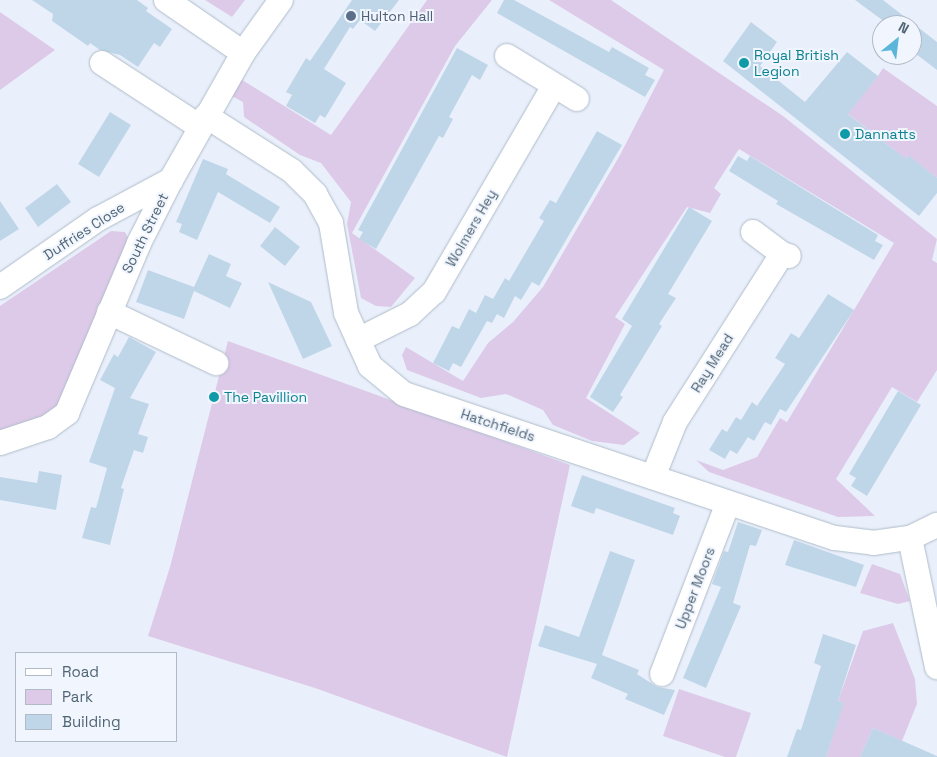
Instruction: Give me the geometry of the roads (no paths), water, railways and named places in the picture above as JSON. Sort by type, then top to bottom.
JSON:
[{"type":"street","points":[[166,0],[243,53]]},
{"type":"street","name":"South Street","points":[[0,443],[48,427],[67,413],[109,312],[171,180],[243,53],[281,0]]},
{"type":"street","points":[[507,56],[578,99]]},
{"type":"street","name":"Hatchfields","points":[[102,63],[292,171],[315,194],[331,223],[346,313],[358,340],[370,366],[404,394],[835,538],[873,543],[910,538],[937,524]]},
{"type":"street","name":"Wolmers Hey","points":[[358,340],[410,314],[434,292],[554,86]]},
{"type":"street","name":"Duffries Close","points":[[0,287],[98,219],[171,180]]},
{"type":"street","name":"Ray Mead","points":[[653,477],[675,422],[785,255],[753,232]]},
{"type":"street","points":[[109,312],[216,363]]},
{"type":"street","name":"Upper Moors","points":[[662,674],[728,503]]},
{"type":"street","points":[[910,538],[937,667]]},
{"type":"place","name":"Hulton Hall","points":[[351,16]]},
{"type":"place","name":"Royal British Legion","points":[[744,63]]},
{"type":"place","name":"Dannatts","points":[[845,134]]},
{"type":"place","name":"The Pavillion","points":[[214,397]]}]
